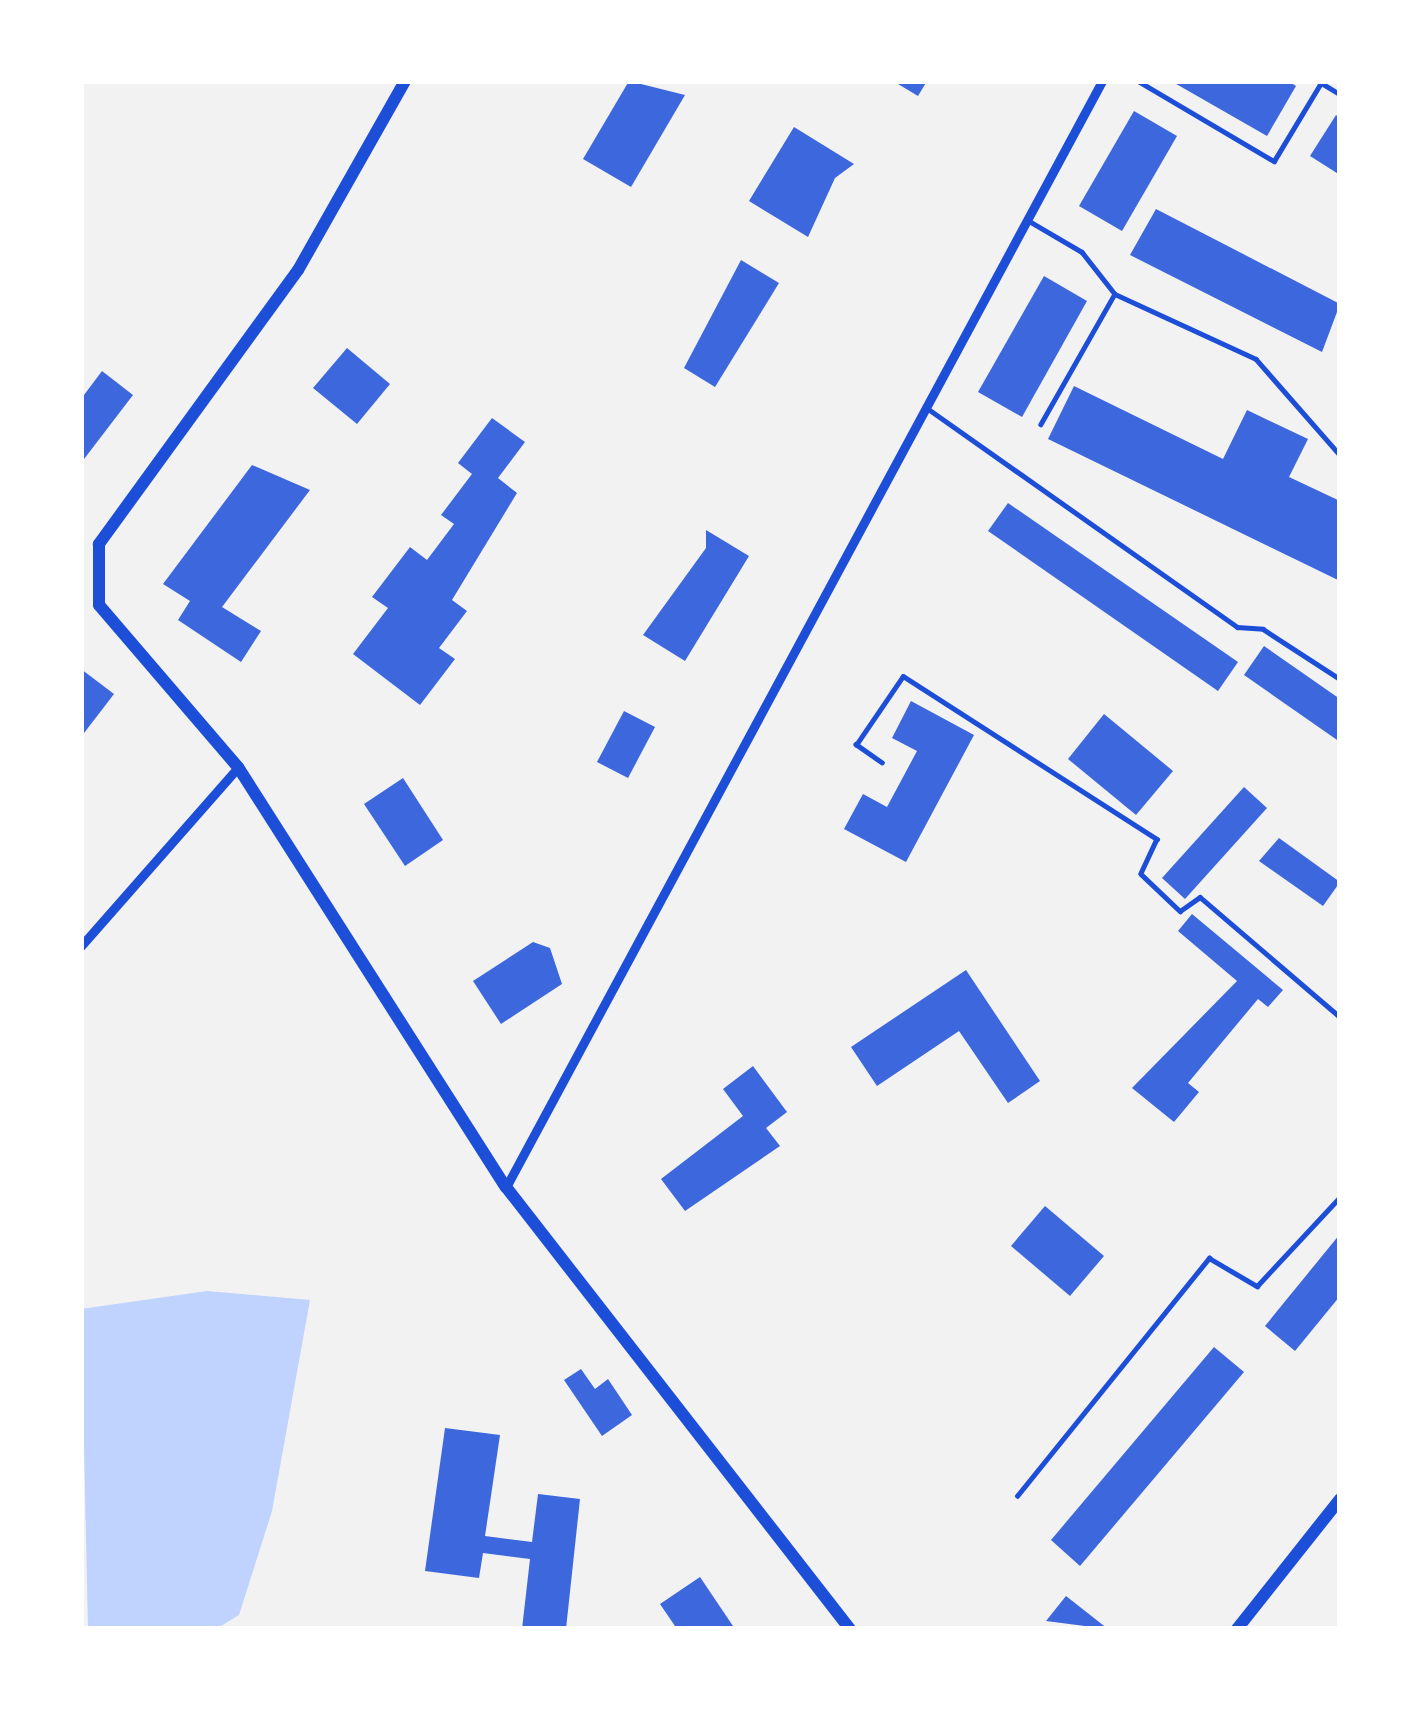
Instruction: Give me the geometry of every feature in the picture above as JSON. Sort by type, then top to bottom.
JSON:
[{"type":"street","points":[[405,81],[298,270],[99,544],[99,604],[238,767],[506,1187],[850,1629]]},
{"type":"street","points":[[506,1187],[1102,81]]},
{"type":"street","points":[[81,946],[238,767]]},
{"type":"street","points":[[1238,1629],[1340,1499]]},
{"type":"lane","points":[[1138,81],[1274,161],[1321,82],[1340,94]]},
{"type":"lane","points":[[1029,221],[1082,252],[1115,294],[1256,359],[1340,455]]},
{"type":"lane","points":[[1041,424],[1115,294]]},
{"type":"lane","points":[[927,408],[1237,627],[1263,629],[1340,680]]},
{"type":"lane","points":[[882,763],[856,745],[903,676],[1157,839],[1141,874],[1180,911],[1200,897],[1340,1016]]},
{"type":"lane","points":[[1017,1496],[1209,1258],[1257,1286],[1340,1197]]},
{"type":"water","points":[[207,1291],[310,1300],[272,1511],[239,1615],[216,1629],[88,1629],[81,1309]]},
{"type":"building","points":[[629,81],[685,95],[631,187],[583,159]]},
{"type":"building","points":[[893,81],[927,81],[918,96]]},
{"type":"building","points":[[1171,81],[1288,81],[1296,86],[1267,136]]},
{"type":"building","points":[[1134,111],[1177,136],[1122,231],[1079,206]]},
{"type":"building","points":[[1336,115],[1340,118],[1340,175],[1310,156]]},
{"type":"building","points":[[794,127],[854,164],[835,178],[808,237],[749,201]]},
{"type":"building","points":[[1156,209],[1340,304],[1322,352],[1130,255]]},
{"type":"building","points":[[741,260],[779,283],[715,387],[684,368]]},
{"type":"building","points":[[1044,276],[1087,301],[1022,417],[978,392]]},
{"type":"building","points":[[347,348],[390,384],[357,424],[313,388]]},
{"type":"building","points":[[102,371],[133,395],[81,463],[81,399]]},
{"type":"building","points":[[1074,386],[1223,459],[1247,410],[1308,439],[1289,477],[1340,501],[1340,581],[1048,439]]},
{"type":"building","points":[[492,418],[525,442],[498,478],[517,493],[452,600],[467,611],[439,648],[455,659],[420,705],[353,654],[388,608],[372,597],[410,547],[427,560],[454,524],[441,515],[472,474],[458,463]]},
{"type":"building","points":[[252,465],[310,490],[222,607],[261,631],[241,662],[178,620],[190,601],[163,584]]},
{"type":"building","points":[[1008,503],[1238,662],[1218,691],[988,531]]},
{"type":"building","points":[[706,530],[749,556],[685,661],[643,635],[706,548]]},
{"type":"building","points":[[1264,646],[1340,699],[1340,742],[1244,675]]},
{"type":"building","points":[[81,669],[114,694],[81,737]]},
{"type":"building","points":[[911,701],[974,735],[906,862],[844,829],[863,794],[887,807],[917,751],[892,738]]},
{"type":"building","points":[[624,711],[655,727],[628,778],[597,762]]},
{"type":"building","points":[[1104,714],[1173,771],[1136,815],[1068,759]]},
{"type":"building","points":[[403,778],[443,840],[405,866],[364,804]]},
{"type":"building","points":[[1244,787],[1267,808],[1185,899],[1162,878]]},
{"type":"building","points":[[1279,838],[1340,882],[1323,906],[1259,861]]},
{"type":"building","points":[[1192,914],[1283,990],[1268,1007],[1258,999],[1188,1083],[1199,1092],[1174,1122],[1132,1088],[1237,981],[1178,931]]},
{"type":"building","points":[[533,942],[550,948],[562,984],[501,1024],[473,981]]},
{"type":"building","points":[[966,970],[1040,1081],[1008,1103],[959,1031],[877,1086],[851,1047]]},
{"type":"building","points":[[753,1066],[787,1112],[766,1128],[780,1146],[685,1211],[661,1179],[743,1116],[723,1089]]},
{"type":"building","points":[[1045,1206],[1104,1256],[1070,1296],[1011,1246]]},
{"type":"building","points":[[1340,1234],[1340,1296],[1295,1351],[1265,1326]]},
{"type":"building","points":[[1214,1347],[1244,1372],[1080,1566],[1051,1540]]},
{"type":"building","points":[[581,1369],[595,1389],[608,1379],[632,1415],[602,1436],[564,1380]]},
{"type":"building","points":[[445,1428],[500,1435],[485,1536],[532,1542],[538,1494],[580,1499],[566,1629],[522,1629],[530,1559],[483,1553],[479,1578],[425,1571]]},
{"type":"building","points":[[700,1577],[735,1629],[677,1629],[660,1604]]},
{"type":"building","points":[[1066,1596],[1108,1629],[1046,1621]]}]
